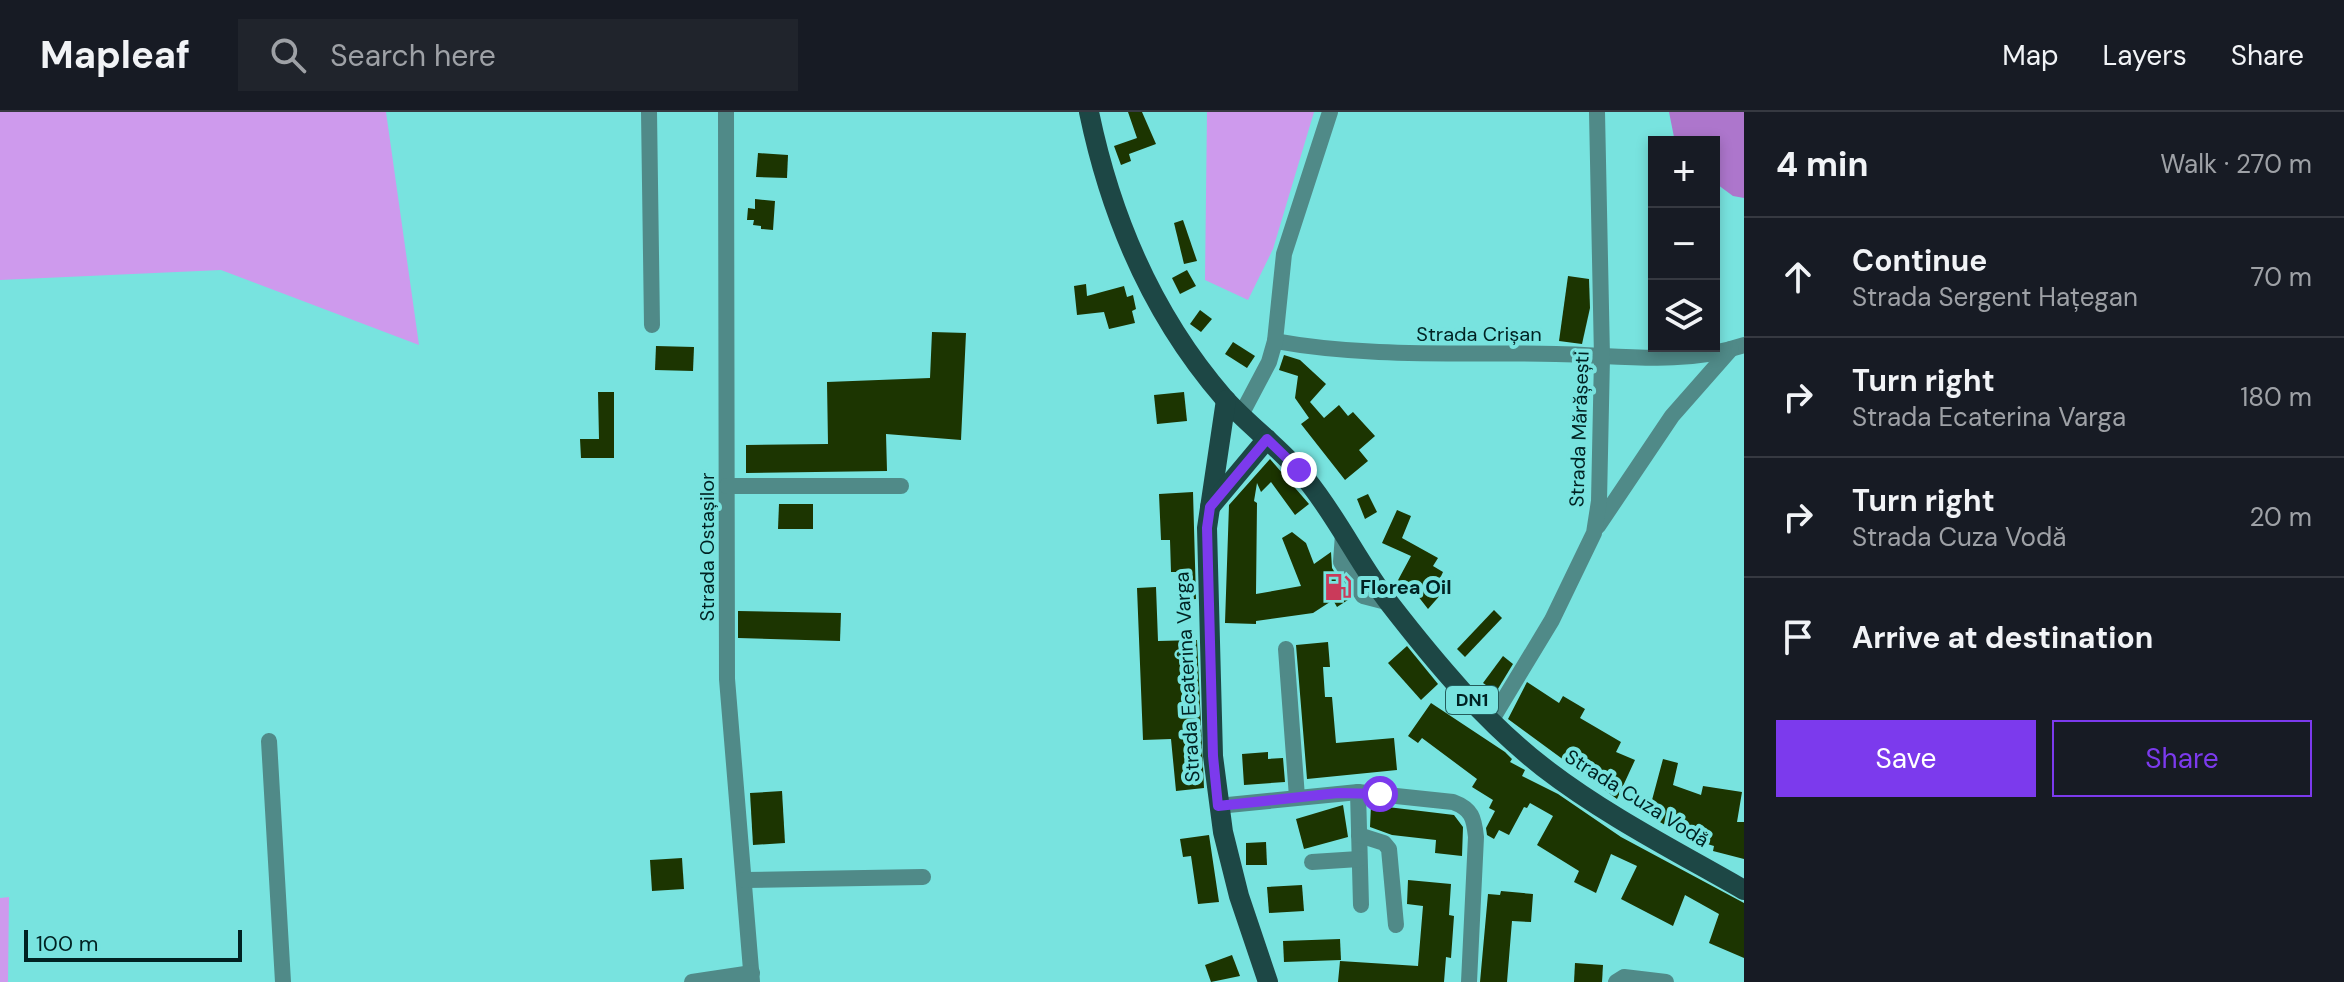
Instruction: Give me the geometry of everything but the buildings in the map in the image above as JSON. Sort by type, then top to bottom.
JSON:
[{"type":"main road","name":"Strada Cuza Vodă","points":[[1089,112],[1113,208],[1155,300],[1180,341],[1226,400],[1319,494],[1390,603],[1491,721],[1576,792],[1744,890]]},
{"type":"main road","name":"Strada Ecaterina Varga","points":[[1226,400],[1207,528],[1213,756],[1218,806],[1239,896],[1268,982]]},
{"type":"main road","points":[[1210,507],[1267,439]]},
{"type":"street","points":[[649,112],[652,325]]},
{"type":"street","name":"Strada Ostașilor","points":[[726,112],[727,679],[752,978]]},
{"type":"street","points":[[1241,415],[1260,382],[1275,341],[1284,254],[1330,112]]},
{"type":"street","name":"Strada Mărășești","points":[[1491,721],[1552,620],[1594,533],[1599,501],[1602,357],[1597,112]]},
{"type":"street","name":"Strada Crișan","points":[[1275,341],[1343,351],[1653,360],[1738,347]]},
{"type":"street","name":"Strada Crișan","points":[[1594,533],[1672,416],[1738,347]]},
{"type":"street","points":[[727,486],[901,486]]},
{"type":"street","points":[[1286,649],[1297,797]]},
{"type":"street","points":[[269,741],[283,982]]},
{"type":"street","points":[[1218,806],[1358,792],[1453,802],[1465,806],[1474,818],[1469,982]]},
{"type":"street","points":[[1358,792],[1361,905]]},
{"type":"street","points":[[1359,835],[1384,843],[1389,849],[1396,925]]},
{"type":"street","points":[[1312,862],[1359,859]]},
{"type":"street","points":[[744,880],[923,877]]},
{"type":"street","points":[[1616,982],[1624,977],[1666,982]]},
{"type":"street","points":[[692,982],[752,978]]},
{"type":"shaded area","points":[[0,112],[386,112],[419,345],[221,270],[0,280]]},
{"type":"shaded area","points":[[1207,112],[1314,112],[1273,249],[1248,300],[1205,280]]},
{"type":"shaded area","points":[[1669,112],[1744,112],[1744,198],[1733,196],[1720,186],[1720,136],[1674,136]]},
{"type":"shaded area","points":[[9,897],[8,982],[0,982],[0,898]]},
{"type":"place","name":"Florea Oil","points":[[1338,587]]},
{"type":"route","points":[[1299,470],[1267,439],[1210,507],[1206,555],[1213,756],[1218,806],[1338,793],[1380,794]]}]
